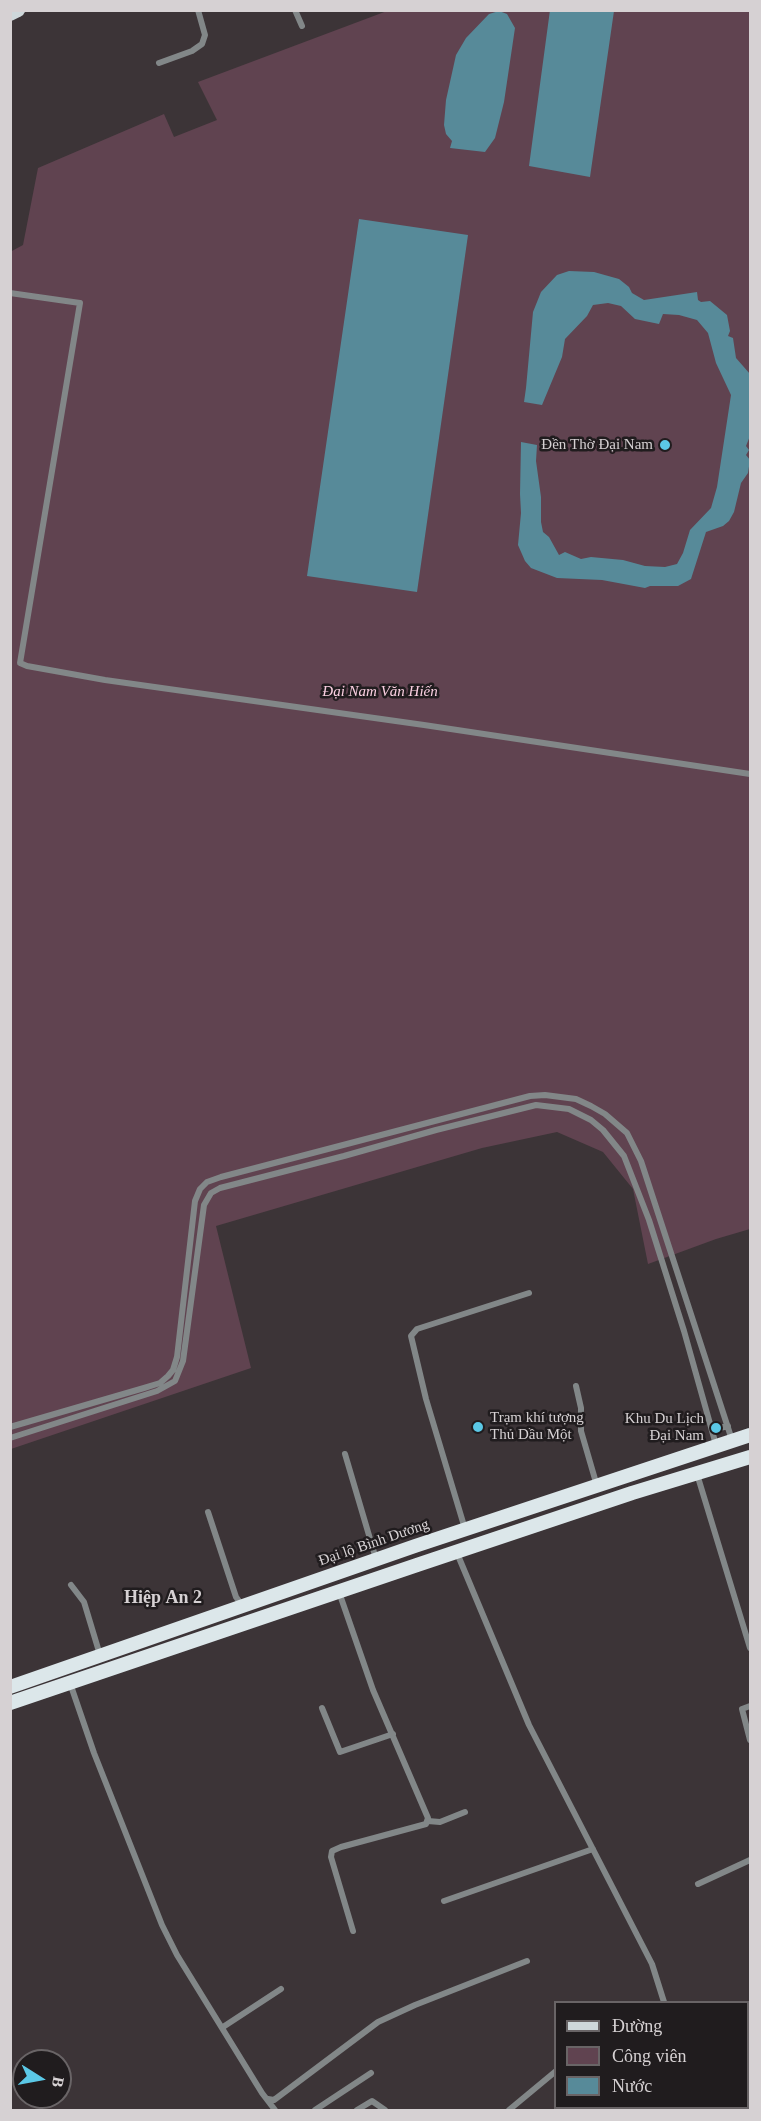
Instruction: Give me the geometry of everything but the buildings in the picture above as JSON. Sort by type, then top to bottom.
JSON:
[{"type":"highway","name":"Đại lộ Bình Dương","points":[[10,1687],[376,1559],[716,1445],[750,1436]]},
{"type":"highway","points":[[10,1703],[339,1591],[744,1459],[732,1441]]},
{"type":"highway","points":[[716,1445],[722,1465]]},
{"type":"main road","points":[[10,14],[18,10]]},
{"type":"street","points":[[159,63],[192,51],[202,44],[205,35],[198,10]]},
{"type":"street","points":[[295,10],[302,26]]},
{"type":"street","points":[[10,293],[80,303],[20,663],[105,680],[750,774]]},
{"type":"street","points":[[10,1427],[160,1383],[173,1370],[177,1357],[195,1201],[200,1189],[207,1182],[508,1101],[545,1095],[576,1100],[591,1106],[605,1114],[627,1133],[641,1161],[732,1441]]},
{"type":"street","points":[[10,1438],[157,1391],[175,1381],[183,1361],[204,1205],[211,1193],[220,1188],[536,1105],[569,1109],[591,1120],[603,1130],[624,1156],[652,1231],[684,1331],[716,1445]]},
{"type":"street","points":[[466,1530],[426,1399],[411,1336],[417,1329],[529,1293]]},
{"type":"street","points":[[576,1386],[581,1431],[597,1486]]},
{"type":"street","points":[[712,1430],[728,1426]]},
{"type":"street","points":[[345,1454],[376,1559]]},
{"type":"street","points":[[696,1473],[750,1648]]},
{"type":"street","points":[[208,1512],[236,1597],[242,1605]]},
{"type":"street","points":[[457,1553],[529,1725],[652,1964],[664,2001]]},
{"type":"street","points":[[71,1585],[84,1602],[100,1655]]},
{"type":"street","points":[[339,1591],[373,1690],[428,1821]]},
{"type":"street","points":[[70,1683],[94,1753],[162,1925],[177,1955],[262,2094],[276,2110]]},
{"type":"street","points":[[750,1706],[742,1708],[750,1740]]},
{"type":"street","points":[[322,1708],[340,1752],[393,1734]]},
{"type":"street","points":[[353,1931],[331,1857],[332,1851],[426,1824],[428,1821],[441,1822],[465,1812]]},
{"type":"street","points":[[444,1901],[593,1849]]},
{"type":"street","points":[[698,1884],[750,1860]]},
{"type":"street","points":[[268,2099],[274,2100],[378,2022],[527,1961]]},
{"type":"street","points":[[223,2027],[281,1989]]},
{"type":"street","points":[[509,2110],[554,2072]]},
{"type":"street","points":[[315,2110],[371,2073]]},
{"type":"street","points":[[357,2110],[372,2101],[385,2110]]},
{"type":"green space","name":"Đại Nam Văn Hiến","points":[[387,11],[750,11],[750,1229],[648,1264],[633,1189],[603,1152],[557,1132],[482,1148],[216,1226],[251,1368],[11,1449],[10,252],[23,245],[38,168],[164,114],[174,137],[217,120],[198,82]]},
{"type":"water","points":[[550,10],[614,11],[590,177],[529,166]]},
{"type":"water","points":[[499,11],[507,14],[515,28],[504,102],[495,138],[485,152],[450,148],[452,141],[446,134],[444,125],[446,100],[456,55],[466,38],[489,14]]},
{"type":"water","points":[[359,219],[468,235],[417,592],[307,576]]},
{"type":"water","points":[[569,271],[594,272],[619,279],[629,287],[632,293],[644,300],[697,292],[698,300],[710,301],[727,315],[730,331],[728,336],[733,338],[736,358],[750,374],[750,436],[746,446],[749,450],[746,455],[750,460],[748,473],[741,483],[734,512],[729,521],[723,526],[706,532],[691,579],[678,586],[645,588],[602,580],[557,578],[531,568],[518,545],[521,513],[521,442],[537,445],[536,461],[543,532],[549,537],[559,555],[565,552],[581,559],[591,557],[623,560],[645,566],[665,567],[677,564],[690,530],[711,508],[717,487],[731,395],[716,363],[708,333],[697,320],[663,314],[659,324],[635,319],[621,306],[608,303],[593,305],[587,316],[565,339],[562,357],[542,405],[524,402],[533,312],[541,292],[557,275]]},
{"type":"place","name":"Đền Thờ Đại Nam","points":[[665,445]]},
{"type":"place","name":"Trạm khí tượng Thủ Dầu Một","points":[[478,1427]]},
{"type":"place","name":"Khu Du Lịch Đại Nam","points":[[716,1428]]},
{"type":"district","name":"Hiệp An 2","points":[[163,1598]]}]
